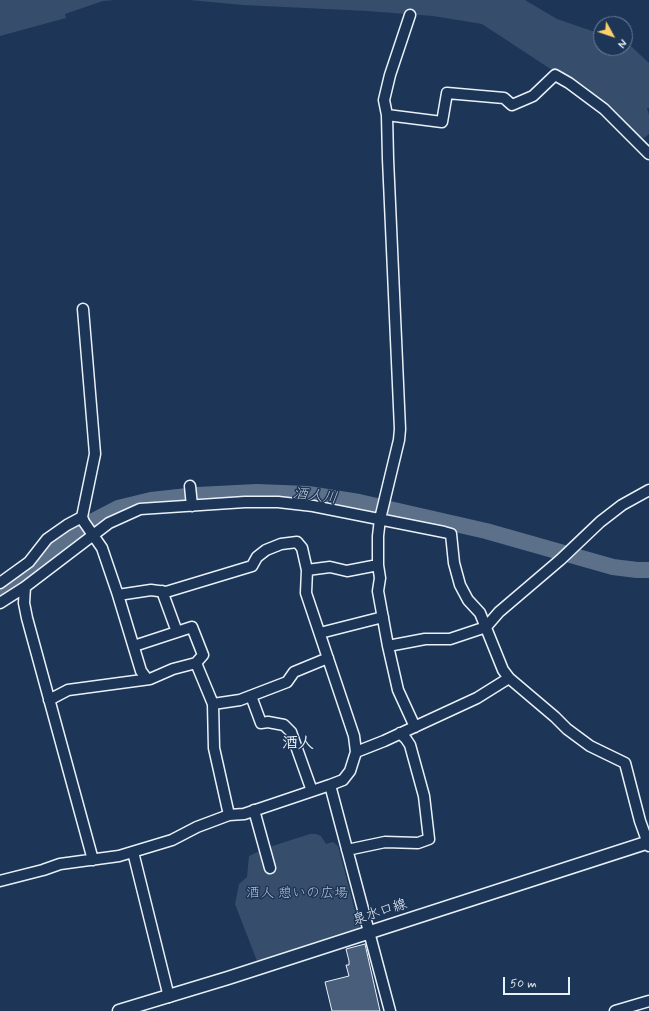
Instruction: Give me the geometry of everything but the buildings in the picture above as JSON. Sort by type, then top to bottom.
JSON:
[{"type":"main road","name":"泉水口線","points":[[119,1011],[169,997],[649,843]]},
{"type":"street","points":[[410,15],[390,75],[384,100],[387,115],[400,428],[380,520],[378,536],[378,565],[380,578],[378,591],[398,690],[415,727]]},
{"type":"street","points":[[387,115],[442,122],[447,93],[504,98],[512,105],[533,96],[555,75],[569,83],[604,109],[649,154]]},
{"type":"street","points":[[83,309],[95,454],[82,517],[102,548],[141,671],[147,679]]},
{"type":"street","points":[[190,486],[192,506]]},
{"type":"street","points":[[388,646],[425,639],[450,639],[486,627],[499,612],[560,560],[600,522],[622,505],[649,490]]},
{"type":"street","points":[[0,603],[25,587],[109,523],[140,509],[245,502],[278,502],[313,506],[451,534],[454,564],[460,585],[468,600],[480,613],[503,670],[509,678],[584,742],[625,763],[640,821],[649,843]]},
{"type":"street","points":[[0,583],[29,562],[47,539],[67,525],[82,517]]},
{"type":"street","points":[[0,881],[60,864],[119,856],[172,840],[197,827],[229,815],[244,814],[343,780],[350,771],[356,752],[354,736],[306,593],[307,570],[302,548],[297,542],[281,544],[266,550],[257,557],[252,566],[166,592],[151,590],[118,595]]},
{"type":"street","points":[[307,570],[330,567],[347,571],[378,565]]},
{"type":"street","points":[[25,587],[24,603],[27,618],[93,860]]},
{"type":"street","points":[[162,592],[177,632]]},
{"type":"street","points":[[320,633],[383,617]]},
{"type":"street","points":[[49,700],[68,690],[147,679],[173,669],[196,663],[203,655],[192,627],[134,646]]},
{"type":"street","points":[[213,704],[240,700],[287,682],[294,672],[328,658]]},
{"type":"street","points":[[196,663],[213,704],[214,748],[229,815]]},
{"type":"street","points":[[356,752],[400,734],[477,698],[509,678]]},
{"type":"street","points":[[251,696],[261,723],[268,722],[284,725],[291,732],[312,791]]},
{"type":"street","points":[[347,850],[385,842],[418,843],[428,840],[424,796],[410,745],[400,734]]},
{"type":"street","points":[[330,785],[368,933],[390,1011]]},
{"type":"street","points":[[254,810],[270,868]]},
{"type":"street","points":[[133,852],[169,997]]},
{"type":"street","points":[[615,1011],[649,1001]]},
{"type":"green space","points":[[0,0],[116,0],[103,1],[65,14],[66,18],[0,36]]},
{"type":"green space","points":[[189,0],[525,0],[557,19],[593,31],[593,56],[633,56],[633,48],[649,63],[649,108],[647,108],[649,115],[649,134],[644,138],[634,134],[570,79],[549,68],[482,24],[433,16],[243,5]]},
{"type":"green space","name":"酒人 憩いの広場","points":[[310,834],[321,836],[326,844],[333,842],[338,846],[360,930],[257,961],[235,904],[239,884],[247,877],[249,856],[266,848]]},
{"type":"waterway","name":"酒人川","points":[[0,592],[65,540],[93,521],[118,508],[151,500],[197,495],[257,492],[308,494],[359,502],[486,531],[613,567],[649,570]]},
{"type":"district","name":"酒人","points":[[298,745]]}]
